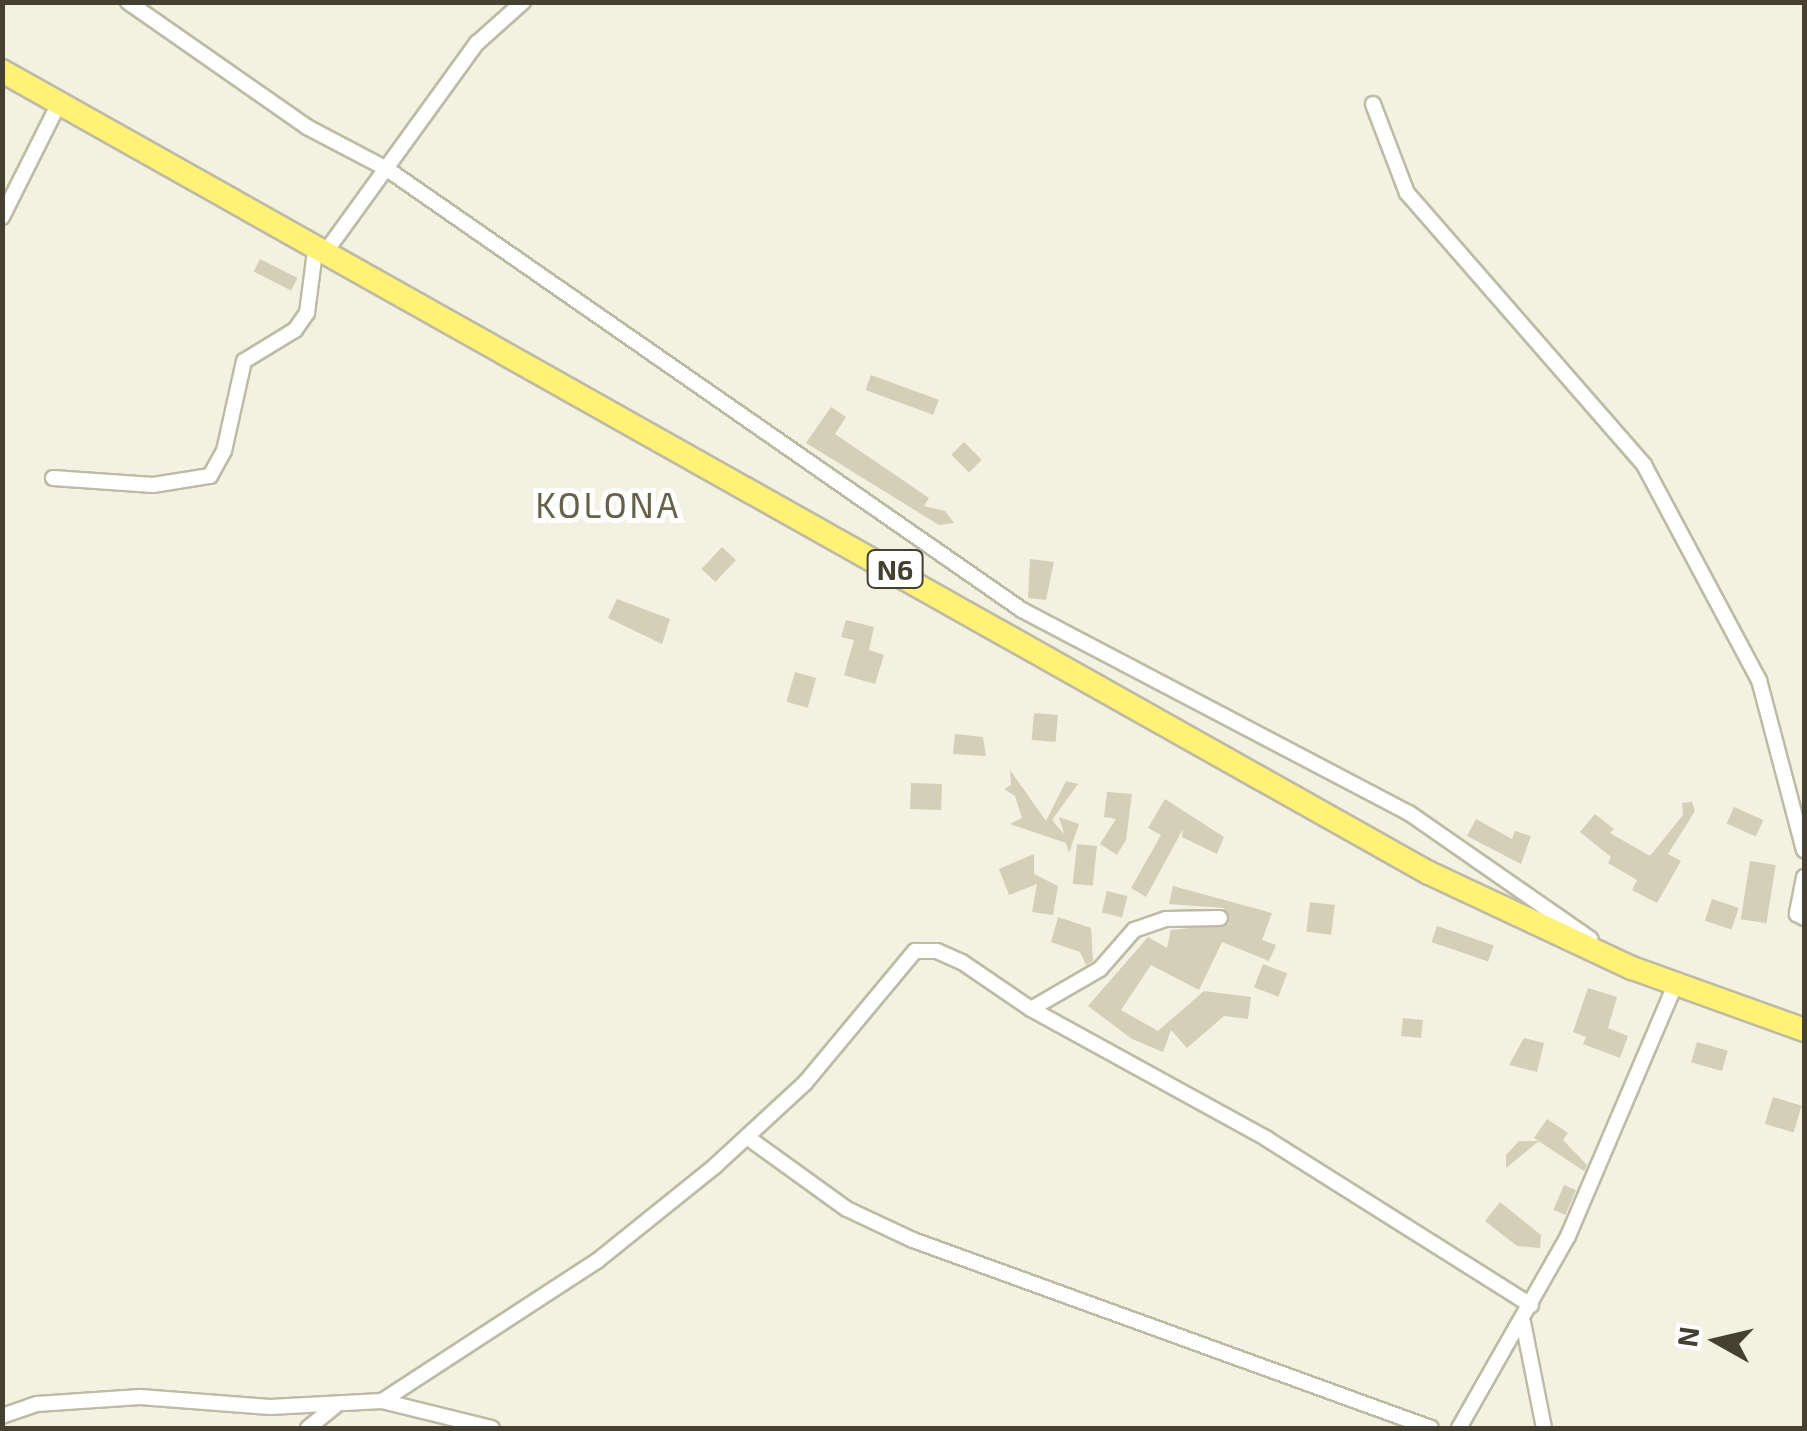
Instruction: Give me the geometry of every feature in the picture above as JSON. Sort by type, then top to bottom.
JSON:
[{"type":"highway","name":"N6","points":[[2,71],[322,247],[1429,873],[1632,968],[1804,1030]]},
{"type":"street","points":[[128,2],[307,127],[387,169],[1022,610],[1409,812],[1632,968]]},
{"type":"street","points":[[53,478],[153,485],[210,476],[224,451],[244,361],[295,330],[307,313],[322,247],[387,169],[477,43],[523,2]]},
{"type":"street","points":[[2,217],[59,103]]},
{"type":"street","points":[[1373,104],[1407,193],[1644,465],[1760,680],[1804,850]]},
{"type":"street","points":[[1804,877],[1797,914],[1804,918]]},
{"type":"street","points":[[1031,1010],[1100,969],[1134,930],[1166,919],[1220,918]]},
{"type":"street","points":[[382,1401],[597,1262],[747,1138],[805,1083],[916,951],[938,951],[962,962],[1031,1010],[1267,1139],[1532,1305]]},
{"type":"street","points":[[1459,1428],[1523,1322],[1568,1236],[1675,985]]},
{"type":"street","points":[[747,1138],[846,1209],[913,1240],[1430,1428]]},
{"type":"street","points":[[1523,1322],[1544,1428]]},
{"type":"street","points":[[2,1416],[37,1404],[140,1397],[336,1406],[382,1401],[492,1428]]},
{"type":"street","points":[[308,1428],[336,1406]]},
{"type":"building","points":[[260,259],[297,278],[291,291],[254,271]]},
{"type":"building","points":[[871,375],[939,400],[933,415],[866,390]]},
{"type":"building","points":[[831,407],[846,417],[835,434],[929,498],[924,506],[945,511],[954,523],[939,525],[806,443]]},
{"type":"building","points":[[964,442],[982,460],[969,472],[951,455]]},
{"type":"building","points":[[722,547],[736,560],[715,582],[702,569]]},
{"type":"building","points":[[1030,559],[1054,562],[1046,600],[1028,598]]},
{"type":"building","points":[[617,599],[670,619],[662,644],[608,618]]},
{"type":"building","points":[[846,620],[874,627],[869,650],[884,655],[875,684],[844,675],[854,640],[841,637]]},
{"type":"building","points":[[795,672],[816,678],[808,708],[786,702]]},
{"type":"building","points":[[1034,713],[1058,715],[1056,742],[1032,740]]},
{"type":"building","points":[[955,734],[983,737],[986,756],[953,754]]},
{"type":"building","points":[[1010,770],[1046,821],[1066,781],[1078,784],[1052,820],[1064,834],[1059,817],[1079,824],[1069,853],[1066,843],[1010,824],[1022,818],[1015,796],[1004,789],[1011,785]]},
{"type":"building","points":[[911,783],[942,784],[941,810],[910,809]]},
{"type":"building","points":[[1107,792],[1132,794],[1126,840],[1117,855],[1100,844],[1116,819],[1104,817]]},
{"type":"building","points":[[1165,799],[1224,837],[1217,854],[1182,837],[1183,829],[1146,897],[1131,888],[1161,835],[1148,828]]},
{"type":"building","points":[[1692,802],[1695,811],[1668,854],[1681,861],[1657,903],[1632,890],[1637,880],[1608,863],[1611,857],[1580,832],[1595,814],[1614,829],[1610,833],[1650,856],[1683,815],[1682,803]]},
{"type":"building","points":[[1734,807],[1763,820],[1756,836],[1727,823]]},
{"type":"building","points":[[1476,819],[1512,839],[1515,831],[1531,836],[1521,864],[1467,836]]},
{"type":"building","points":[[1077,844],[1097,846],[1093,886],[1073,884]]},
{"type":"building","points":[[1034,854],[1034,874],[1058,886],[1053,915],[1032,912],[1037,884],[1009,895],[999,869]]},
{"type":"building","points":[[1750,861],[1776,865],[1766,923],[1741,919]]},
{"type":"building","points":[[1173,886],[1272,913],[1262,940],[1276,945],[1269,961],[1222,942],[1199,990],[1151,965],[1121,1010],[1158,1031],[1204,991],[1251,997],[1248,1019],[1224,1016],[1187,1048],[1171,1030],[1163,1052],[1132,1039],[1088,1006],[1148,937],[1167,948],[1171,930],[1229,924],[1224,908],[1169,904]]},
{"type":"building","points":[[1107,891],[1127,896],[1122,917],[1102,912]]},
{"type":"building","points":[[1712,899],[1739,908],[1732,930],[1705,921]]},
{"type":"building","points":[[1310,902],[1335,905],[1331,935],[1306,932]]},
{"type":"building","points":[[1058,917],[1091,928],[1093,961],[1086,965],[1080,952],[1051,942]]},
{"type":"building","points":[[1437,926],[1494,946],[1488,962],[1431,942]]},
{"type":"building","points":[[1263,964],[1287,973],[1278,997],[1254,987]]},
{"type":"building","points":[[1588,988],[1617,997],[1608,1028],[1628,1036],[1620,1058],[1583,1044],[1586,1037],[1573,1032]]},
{"type":"building","points":[[1403,1018],[1423,1020],[1421,1038],[1401,1036]]},
{"type":"building","points":[[1524,1038],[1544,1043],[1537,1072],[1509,1065]]},
{"type":"building","points":[[1697,1042],[1728,1051],[1722,1071],[1691,1062]]},
{"type":"building","points":[[1773,1097],[1802,1106],[1794,1133],[1765,1124]]},
{"type":"building","points":[[1547,1119],[1568,1133],[1563,1140],[1587,1165],[1584,1171],[1534,1138]]},
{"type":"building","points":[[1519,1141],[1539,1141],[1506,1168],[1506,1155]]},
{"type":"building","points":[[1564,1185],[1576,1190],[1565,1215],[1553,1210]]},
{"type":"building","points":[[1500,1202],[1541,1235],[1540,1248],[1517,1246],[1485,1221]]},
{"type":"district","name":"KOLONA","points":[[608,504]]}]
